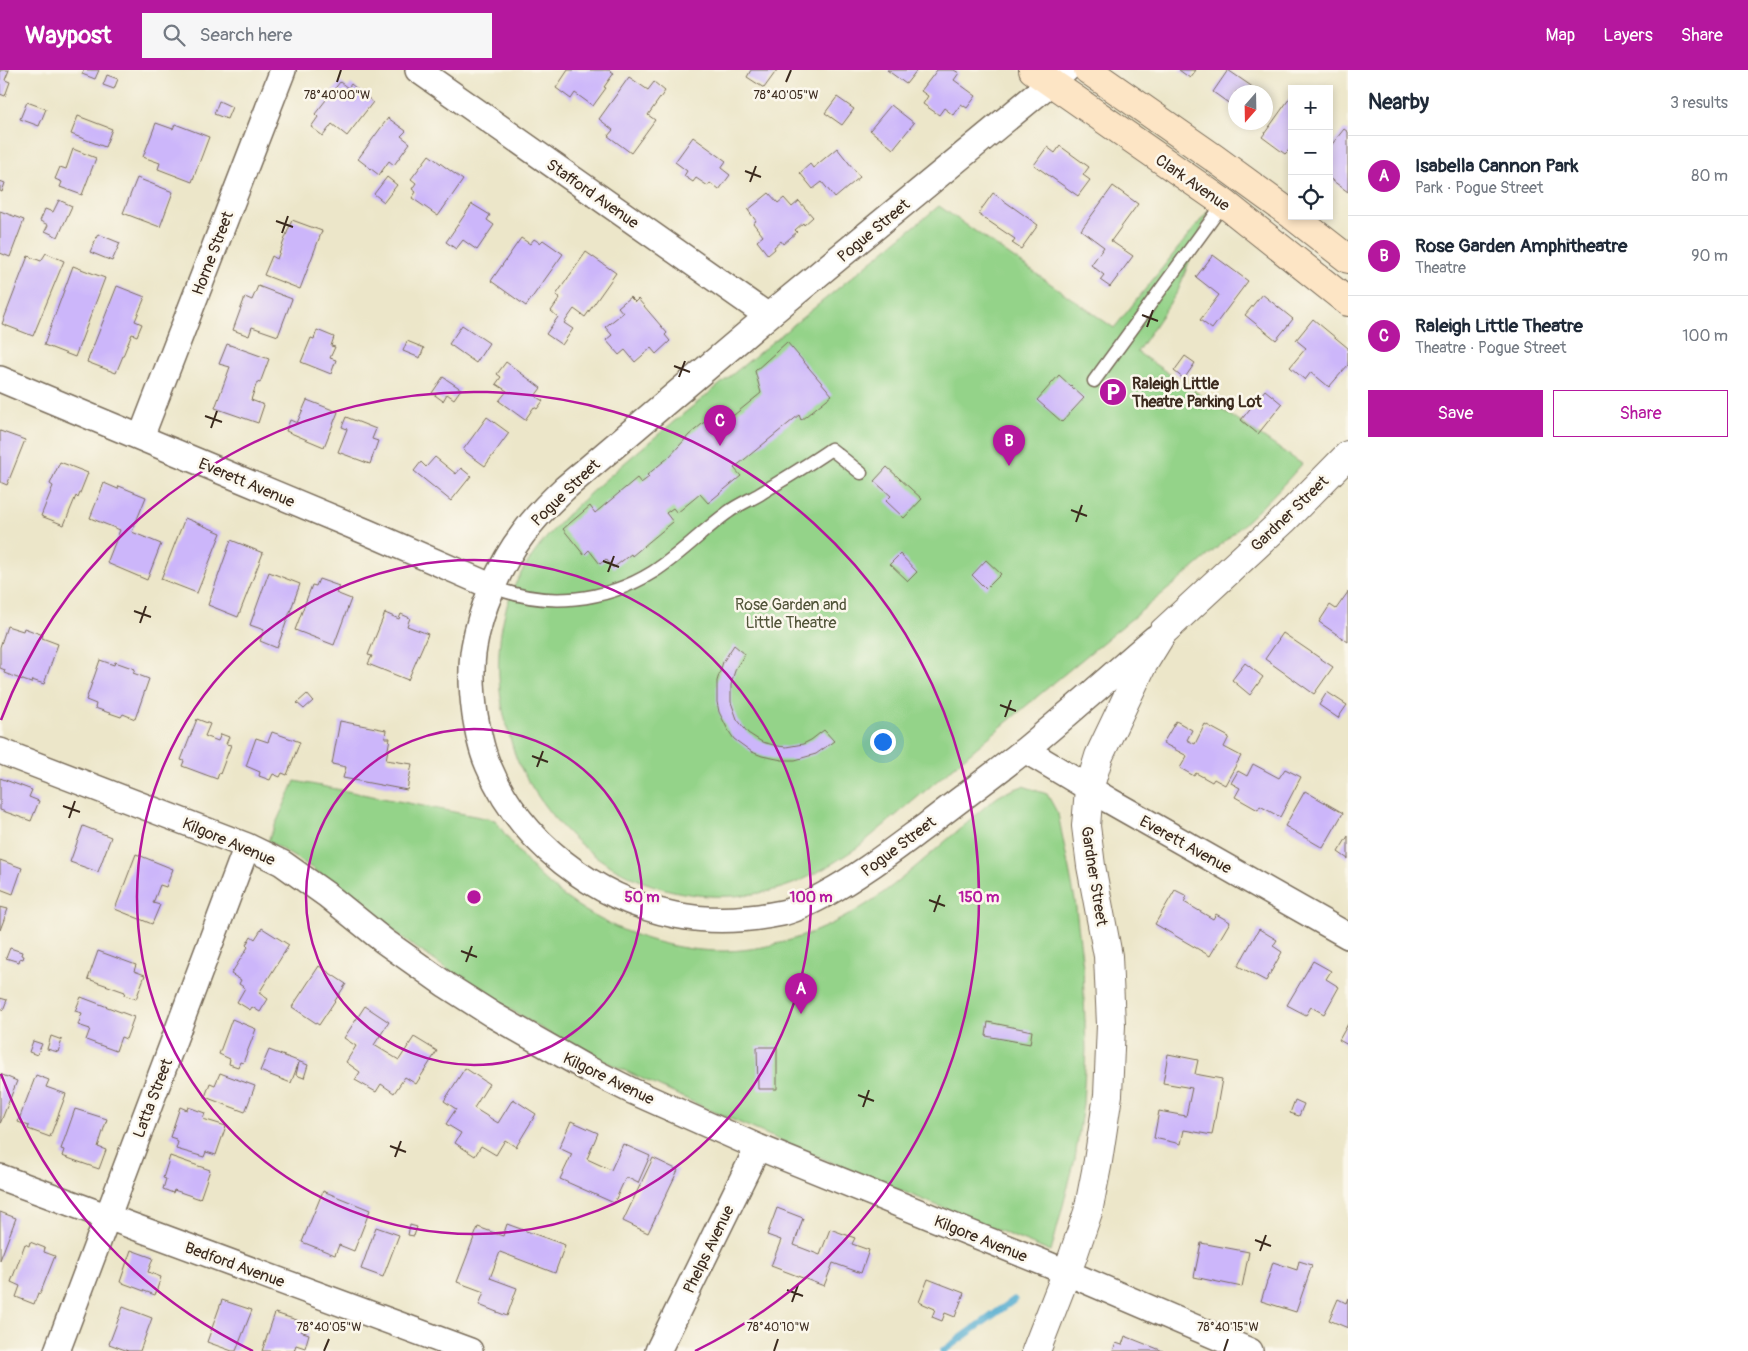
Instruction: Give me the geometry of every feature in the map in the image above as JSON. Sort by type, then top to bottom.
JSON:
[{"type":"main road","name":"Clark Avenue","points":[[1088,70],[1190,141],[1288,213]]},
{"type":"main road","name":"Clark Avenue","points":[[1050,74],[1224,203],[1348,302]]},
{"type":"main road","name":"Clark Avenue","points":[[1297,220],[1348,260]]},
{"type":"street","name":"Horne Street","points":[[141,437],[283,70]]},
{"type":"street","name":"Stafford Avenue","points":[[418,70],[768,316]]},
{"type":"street","name":"Pogue Street","points":[[1050,74],[565,488],[522,534],[493,587],[478,627],[473,649],[473,700],[478,731],[487,764],[500,789],[521,820],[546,848],[577,872],[601,888],[636,904],[676,915],[714,919],[754,918],[786,912],[815,900],[854,878],[1025,750],[1163,632]]},
{"type":"street","name":"Everett Avenue","points":[[0,379],[367,532],[493,587]]},
{"type":"street","name":"Gardner Street","points":[[1036,1351],[1067,1273],[1088,1212],[1108,1095],[1111,1025],[1108,956],[1091,866],[1086,826],[1090,789],[1099,756],[1142,666],[1163,632],[1175,618],[1285,519],[1348,456]]},
{"type":"street","name":"Everett Avenue","points":[[1025,750],[1348,936]]},
{"type":"street","name":"Kilgore Avenue","points":[[0,751],[247,846],[282,863],[327,895],[384,941],[493,1015],[586,1068],[632,1091],[758,1147],[1067,1273],[1250,1351]]},
{"type":"street","name":"Latta Street","points":[[58,1351],[247,846]]},
{"type":"street","name":"Phelps Avenue","points":[[658,1351],[758,1147]]},
{"type":"street","name":"Bedford Avenue","points":[[0,1177],[470,1351]]},
{"type":"lane","points":[[1094,381],[1224,203]]},
{"type":"lane","points":[[493,587],[512,594],[548,599],[584,598],[619,589],[654,572],[729,511],[801,469],[831,449],[861,474]]},
{"type":"green space","name":"Rose Garden and Little Theatre","points":[[939,206],[1114,328],[1208,211],[1178,291],[1137,352],[1302,464],[1256,513],[1206,558],[858,847],[805,879],[770,891],[737,896],[705,896],[674,891],[644,882],[616,869],[589,851],[565,830],[544,805],[518,762],[503,710],[499,676],[500,640],[507,605],[513,589],[521,573],[542,543],[592,491],[659,434]]},
{"type":"green space","points":[[295,781],[495,820],[516,849],[539,875],[557,891],[594,916],[615,927],[658,942],[680,947],[725,951],[744,950],[781,943],[834,923],[867,904],[893,885],[999,796],[1023,786],[1047,794],[1058,814],[1075,900],[1083,967],[1086,1049],[1083,1104],[1075,1159],[1051,1252],[826,1160],[710,1110],[569,1045],[473,987],[409,943],[376,915],[312,868],[268,841]]},
{"type":"building","points":[[0,70],[9,70],[5,80],[10,82],[5,96],[0,94]]},
{"type":"building","points":[[84,70],[99,70],[95,79],[82,74]]},
{"type":"building","points":[[568,70],[609,70],[614,73],[593,106],[575,93],[571,99],[556,88]]},
{"type":"building","points":[[751,70],[777,70],[764,88],[747,77]]},
{"type":"building","points":[[887,70],[917,70],[906,84]]},
{"type":"building","points":[[937,70],[954,70],[959,73],[954,80],[976,96],[967,108],[961,104],[953,115],[944,108],[939,115],[923,104],[928,96],[921,91]]},
{"type":"building","points":[[1179,70],[1196,70],[1190,78]]},
{"type":"building","points":[[1228,70],[1250,85],[1228,85],[1228,103],[1213,92]]},
{"type":"building","points":[[107,75],[118,79],[114,89],[103,85]]},
{"type":"building","points":[[629,77],[648,90],[654,82],[665,91],[648,115],[655,120],[631,153],[608,136],[613,130],[599,119]]},
{"type":"building","points":[[340,82],[348,88],[351,84],[373,102],[347,136],[332,124],[323,136],[311,127],[318,117],[315,114]]},
{"type":"building","points":[[837,97],[854,109],[842,125],[825,113]]},
{"type":"building","points":[[219,101],[232,107],[227,119],[214,114]]},
{"type":"building","points":[[1288,101],[1288,151],[1285,154],[1262,137],[1267,130],[1273,130],[1273,122]]},
{"type":"building","points":[[27,102],[46,109],[39,126],[20,119]]},
{"type":"building","points":[[891,105],[914,123],[893,149],[870,130]]},
{"type":"building","points":[[78,116],[112,129],[105,147],[71,134]]},
{"type":"building","points":[[388,118],[406,131],[401,136],[410,143],[394,165],[389,161],[379,175],[358,159]]},
{"type":"building","points":[[156,123],[173,129],[175,124],[209,137],[192,182],[158,169],[160,163],[143,157]]},
{"type":"building","points":[[1344,129],[1348,132],[1348,192],[1333,181],[1333,143]]},
{"type":"building","points":[[693,137],[726,161],[721,168],[730,175],[719,190],[710,183],[708,186],[696,178],[693,182],[684,176],[687,171],[675,162]]},
{"type":"building","points":[[1060,146],[1089,167],[1083,175],[1090,180],[1078,196],[1034,165],[1047,147],[1055,153]]},
{"type":"building","points":[[837,148],[860,177],[835,198],[822,182],[813,189],[800,173],[810,164],[813,168]]},
{"type":"building","points":[[73,149],[96,158],[82,195],[60,187],[62,182],[55,179],[60,167],[66,169]]},
{"type":"building","points":[[429,155],[463,180],[438,216],[412,198],[416,192],[412,189],[416,183],[411,179]]},
{"type":"building","points":[[387,177],[397,185],[384,202],[374,194]]},
{"type":"building","points":[[137,178],[173,192],[160,227],[123,213]]},
{"type":"building","points":[[0,181],[5,183],[2,192],[0,191]]},
{"type":"building","points":[[1113,186],[1138,204],[1111,241],[1133,256],[1110,287],[1100,280],[1104,275],[1091,265],[1104,247],[1081,230]]},
{"type":"building","points":[[769,193],[778,203],[784,198],[792,207],[799,201],[813,217],[795,230],[797,232],[783,244],[781,241],[768,255],[757,241],[763,236],[753,223],[756,221],[748,210]]},
{"type":"building","points":[[993,193],[1038,225],[1021,249],[1012,243],[1015,239],[978,214]]},
{"type":"building","points":[[59,200],[72,206],[58,237],[45,231],[48,225],[40,221],[45,209],[53,212]]},
{"type":"building","points":[[472,204],[490,215],[487,220],[494,225],[477,250],[463,240],[456,249],[446,242]]},
{"type":"building","points":[[0,211],[24,220],[10,257],[0,253]]},
{"type":"building","points":[[292,220],[322,231],[300,289],[264,275],[272,256],[277,259]]},
{"type":"building","points":[[98,234],[120,243],[112,261],[90,252]]},
{"type":"building","points":[[521,238],[530,244],[534,239],[540,243],[543,240],[563,254],[526,306],[491,281]]},
{"type":"building","points":[[586,252],[616,273],[585,317],[574,309],[564,323],[573,329],[562,345],[546,334],[558,317],[551,311],[560,298],[556,295]]},
{"type":"building","points":[[46,253],[64,261],[33,336],[2,324],[28,256],[41,261]]},
{"type":"building","points":[[1213,255],[1248,281],[1212,329],[1200,320],[1219,295],[1196,277]]},
{"type":"building","points":[[73,266],[105,278],[75,357],[44,345]]},
{"type":"building","points":[[117,286],[145,297],[135,321],[142,324],[137,336],[132,334],[116,373],[87,362]]},
{"type":"building","points":[[258,286],[292,299],[278,336],[252,327],[249,336],[233,330],[245,297],[252,300]]},
{"type":"building","points":[[1262,294],[1293,319],[1276,340],[1245,315]]},
{"type":"building","points":[[630,297],[635,302],[638,299],[667,333],[665,335],[670,341],[656,354],[651,348],[635,362],[625,350],[619,355],[606,340],[612,335],[605,327],[623,313],[618,307]]},
{"type":"building","points":[[1313,319],[1348,348],[1348,365],[1329,387],[1311,372],[1305,380],[1290,367],[1306,348],[1296,340]]},
{"type":"building","points":[[462,325],[489,343],[476,363],[449,344]]},
{"type":"building","points":[[317,330],[334,337],[331,346],[335,347],[330,358],[336,360],[331,374],[301,362],[311,338],[314,339]]},
{"type":"building","points":[[407,341],[424,348],[420,358],[403,351]]},
{"type":"building","points":[[787,342],[832,395],[801,420],[799,415],[734,468],[741,476],[708,503],[700,494],[677,513],[673,508],[666,513],[673,522],[632,556],[631,554],[613,568],[606,559],[600,564],[589,550],[584,555],[563,529],[590,506],[595,513],[637,478],[641,483],[649,477],[647,475],[669,457],[689,435],[714,414],[723,424],[761,393],[755,371]]},
{"type":"building","points":[[227,344],[269,359],[260,383],[257,382],[251,400],[264,405],[258,423],[215,408],[230,367],[219,364]]},
{"type":"building","points":[[1185,356],[1195,363],[1184,379],[1174,371]]},
{"type":"building","points":[[506,362],[541,388],[535,396],[543,401],[537,409],[534,407],[525,420],[499,401],[507,391],[496,384],[501,377],[497,374]]},
{"type":"building","points":[[1059,375],[1084,398],[1062,422],[1037,400]]},
{"type":"building","points":[[443,377],[461,389],[454,399],[447,394],[443,401],[432,393]]},
{"type":"building","points":[[1265,390],[1282,404],[1258,434],[1241,420]]},
{"type":"building","points":[[307,400],[338,412],[324,447],[286,431],[290,420],[297,423]]},
{"type":"building","points":[[346,417],[376,429],[372,439],[378,441],[370,464],[338,452],[347,429],[342,427]]},
{"type":"building","points":[[487,417],[509,433],[485,466],[463,450]]},
{"type":"building","points":[[0,431],[25,440],[7,485],[0,482]]},
{"type":"building","points":[[435,457],[456,474],[461,468],[471,476],[451,501],[414,471],[421,462],[426,467]]},
{"type":"building","points":[[60,462],[88,473],[64,525],[41,516],[53,486],[50,484]]},
{"type":"building","points":[[887,467],[922,499],[904,518],[886,501],[891,496],[874,481]]},
{"type":"building","points":[[104,483],[118,489],[119,486],[146,497],[132,532],[161,544],[147,580],[107,563],[120,530],[90,518]]},
{"type":"building","points":[[185,518],[221,533],[197,593],[161,579]]},
{"type":"building","points":[[231,540],[263,553],[238,617],[208,605]]},
{"type":"building","points":[[900,554],[917,572],[908,581],[890,564]]},
{"type":"building","points":[[986,560],[1001,574],[986,589],[972,575]]},
{"type":"building","points":[[269,572],[300,584],[277,648],[260,641],[264,630],[250,625]]},
{"type":"building","points":[[319,579],[339,586],[336,593],[351,599],[334,645],[295,630],[312,585],[316,586]]},
{"type":"building","points":[[1348,592],[1348,642],[1319,622],[1330,605],[1336,609]]},
{"type":"building","points":[[385,613],[399,619],[401,614],[410,618],[407,626],[428,634],[408,680],[368,664],[372,656],[368,655]]},
{"type":"building","points":[[7,626],[23,631],[24,628],[43,635],[42,638],[58,644],[44,684],[32,680],[31,683],[4,673],[5,670],[0,668],[0,647]]},
{"type":"building","points":[[1283,633],[1333,667],[1314,694],[1265,659]]},
{"type":"building","points":[[734,645],[745,654],[736,668],[733,677],[731,702],[737,719],[748,733],[762,742],[786,747],[803,744],[824,730],[834,741],[816,754],[795,760],[782,760],[752,752],[734,739],[719,712],[717,681],[723,662]]},
{"type":"building","points":[[100,660],[114,665],[115,662],[135,669],[133,673],[149,679],[135,719],[123,714],[121,717],[95,708],[96,704],[86,700]]},
{"type":"building","points":[[1245,663],[1263,677],[1250,695],[1232,680]]},
{"type":"building","points":[[1327,692],[1347,705],[1338,718],[1319,705]]},
{"type":"building","points":[[307,694],[313,701],[304,709],[297,703]]},
{"type":"building","points":[[197,719],[210,724],[205,736],[218,741],[221,734],[229,737],[226,744],[231,745],[217,779],[182,766],[184,761],[181,760]]},
{"type":"building","points":[[340,721],[386,730],[385,738],[390,738],[386,760],[412,764],[407,790],[343,778],[346,767],[332,764]]},
{"type":"building","points":[[1176,721],[1192,730],[1187,740],[1195,744],[1205,724],[1229,737],[1224,747],[1241,756],[1225,785],[1214,779],[1212,782],[1196,773],[1194,776],[1180,768],[1187,756],[1163,743]]},
{"type":"building","points":[[272,732],[300,742],[287,775],[282,773],[280,777],[273,774],[270,780],[259,776],[260,772],[246,766],[256,738],[268,742]]},
{"type":"building","points":[[1253,764],[1279,778],[1285,769],[1301,777],[1280,817],[1260,806],[1258,810],[1235,797],[1240,788],[1231,783],[1238,771],[1247,776]]},
{"type":"building","points":[[0,778],[32,790],[29,797],[39,801],[31,821],[0,810]]},
{"type":"building","points":[[1305,791],[1343,813],[1323,848],[1285,826]]},
{"type":"building","points":[[83,826],[111,837],[98,872],[70,862]]},
{"type":"building","points":[[1348,836],[1348,859],[1338,852]]},
{"type":"building","points":[[136,854],[173,869],[166,887],[160,885],[153,903],[160,905],[152,924],[115,909]]},
{"type":"building","points":[[0,860],[22,868],[13,894],[0,889]]},
{"type":"building","points":[[1175,890],[1187,896],[1184,902],[1213,919],[1216,914],[1230,922],[1210,956],[1155,924]]},
{"type":"building","points":[[0,907],[8,909],[0,930]]},
{"type":"building","points":[[262,928],[289,945],[259,993],[268,999],[260,1012],[252,1007],[250,1010],[237,1002],[245,988],[239,984],[241,980],[231,974],[248,947],[246,945],[251,936],[255,939]]},
{"type":"building","points":[[1259,929],[1277,940],[1273,946],[1282,952],[1266,981],[1238,966]]},
{"type":"building","points":[[10,948],[22,952],[23,959],[20,958],[19,962],[6,958]]},
{"type":"building","points":[[98,951],[136,965],[134,971],[145,975],[136,999],[124,995],[125,992],[88,979]]},
{"type":"building","points":[[1313,961],[1331,971],[1326,979],[1339,987],[1324,1014],[1311,1007],[1306,1015],[1287,1005]]},
{"type":"building","points":[[319,966],[346,984],[319,1025],[292,1007]]},
{"type":"building","points":[[81,997],[134,1017],[126,1039],[121,1037],[116,1051],[86,1040],[90,1029],[78,1025],[82,1013],[75,1011]]},
{"type":"building","points":[[0,998],[7,1000],[3,1010],[0,1008]]},
{"type":"building","points":[[365,1006],[389,1022],[374,1045],[399,1060],[414,1037],[437,1051],[416,1084],[405,1077],[394,1093],[381,1084],[376,1092],[355,1080],[360,1072],[346,1062],[356,1046],[344,1038]]},
{"type":"building","points":[[232,1019],[256,1029],[243,1063],[240,1062],[238,1067],[229,1064],[230,1059],[219,1054]]},
{"type":"building","points":[[988,1022],[1032,1031],[1030,1044],[986,1036]]},
{"type":"building","points":[[1348,1024],[1348,1045],[1339,1040]]},
{"type":"building","points":[[51,1036],[62,1040],[58,1052],[47,1049]]},
{"type":"building","points":[[33,1041],[42,1044],[37,1055],[29,1052]]},
{"type":"building","points":[[757,1047],[777,1047],[777,1089],[758,1089]]},
{"type":"building","points":[[269,1050],[308,1065],[304,1078],[296,1075],[299,1062],[291,1083],[260,1071]]},
{"type":"building","points":[[1168,1054],[1198,1060],[1195,1074],[1222,1079],[1212,1135],[1184,1130],[1181,1144],[1154,1138],[1159,1111],[1186,1116],[1192,1088],[1163,1083]]},
{"type":"building","points":[[465,1068],[489,1084],[474,1108],[498,1123],[513,1099],[536,1114],[516,1147],[505,1140],[496,1155],[481,1146],[475,1156],[455,1143],[461,1133],[446,1124],[456,1109],[444,1101]]},
{"type":"building","points":[[220,1073],[255,1086],[245,1112],[205,1097],[210,1083],[215,1085]]},
{"type":"building","points":[[0,1074],[17,1081],[0,1124]]},
{"type":"building","points":[[36,1075],[49,1080],[46,1087],[66,1094],[50,1137],[28,1129],[29,1126],[18,1122]]},
{"type":"building","points":[[1295,1100],[1304,1104],[1299,1116],[1290,1113]]},
{"type":"building","points":[[180,1107],[187,1110],[188,1107],[205,1113],[203,1119],[226,1126],[216,1155],[206,1152],[204,1157],[176,1149],[178,1142],[170,1137]]},
{"type":"building","points":[[75,1109],[107,1119],[98,1147],[106,1150],[99,1169],[62,1156],[64,1150],[61,1149]]},
{"type":"building","points":[[571,1121],[598,1133],[587,1159],[611,1170],[623,1144],[650,1156],[638,1183],[626,1177],[614,1203],[560,1179],[572,1154],[559,1148]]},
{"type":"building","points":[[170,1156],[210,1170],[200,1199],[174,1190],[173,1193],[163,1189],[166,1179],[163,1178]]},
{"type":"building","points":[[653,1158],[678,1170],[648,1233],[623,1221]]},
{"type":"building","points":[[323,1191],[370,1210],[354,1251],[339,1245],[335,1255],[302,1242]]},
{"type":"building","points":[[777,1208],[803,1218],[794,1245],[820,1255],[830,1229],[855,1238],[852,1244],[869,1250],[861,1273],[833,1263],[824,1286],[771,1266],[781,1240],[767,1235]]},
{"type":"building","points":[[0,1212],[16,1218],[0,1260]]},
{"type":"building","points":[[507,1224],[565,1245],[555,1273],[500,1252],[490,1278],[517,1288],[507,1316],[479,1305],[484,1292],[457,1282],[478,1227],[503,1236]]},
{"type":"building","points":[[410,1225],[417,1227],[414,1236],[408,1235]]},
{"type":"building","points":[[376,1227],[399,1235],[383,1277],[361,1269]]},
{"type":"building","points":[[30,1242],[45,1248],[44,1252],[55,1256],[34,1304],[16,1297],[20,1286],[11,1282],[25,1244],[29,1246]]},
{"type":"building","points":[[1201,1243],[1249,1252],[1242,1287],[1194,1277]]},
{"type":"building","points":[[131,1250],[153,1258],[148,1272],[161,1277],[155,1295],[120,1282]]},
{"type":"building","points":[[1299,1261],[1312,1265],[1296,1312],[1261,1301],[1273,1262],[1297,1270]]},
{"type":"building","points":[[928,1279],[964,1293],[955,1317],[945,1313],[942,1321],[932,1317],[935,1309],[919,1302]]},
{"type":"building","points":[[1348,1298],[1348,1328],[1329,1320],[1338,1299],[1346,1303]]},
{"type":"building","points":[[222,1300],[252,1310],[236,1351],[207,1342]]},
{"type":"building","points":[[123,1307],[152,1318],[140,1351],[128,1351],[109,1344]]},
{"type":"building","points":[[275,1313],[303,1322],[300,1331],[309,1334],[305,1348],[296,1345],[294,1351],[262,1351]]},
{"type":"building","points":[[1125,1336],[1163,1351],[1113,1351],[1116,1343],[1122,1345]]},
{"type":"waterway","points":[[943,1351],[1014,1300]]},
{"type":"place","name":"Raleigh Little Theatre Parking Lot","points":[[1113,392]]},
{"type":"place","name":"Raleigh Little Theatre","points":[[720,446]]},
{"type":"place","name":"Rose Garden Amphitheatre","points":[[1009,466]]},
{"type":"place","name":"Isabella Cannon Park","points":[[801,1014]]}]
